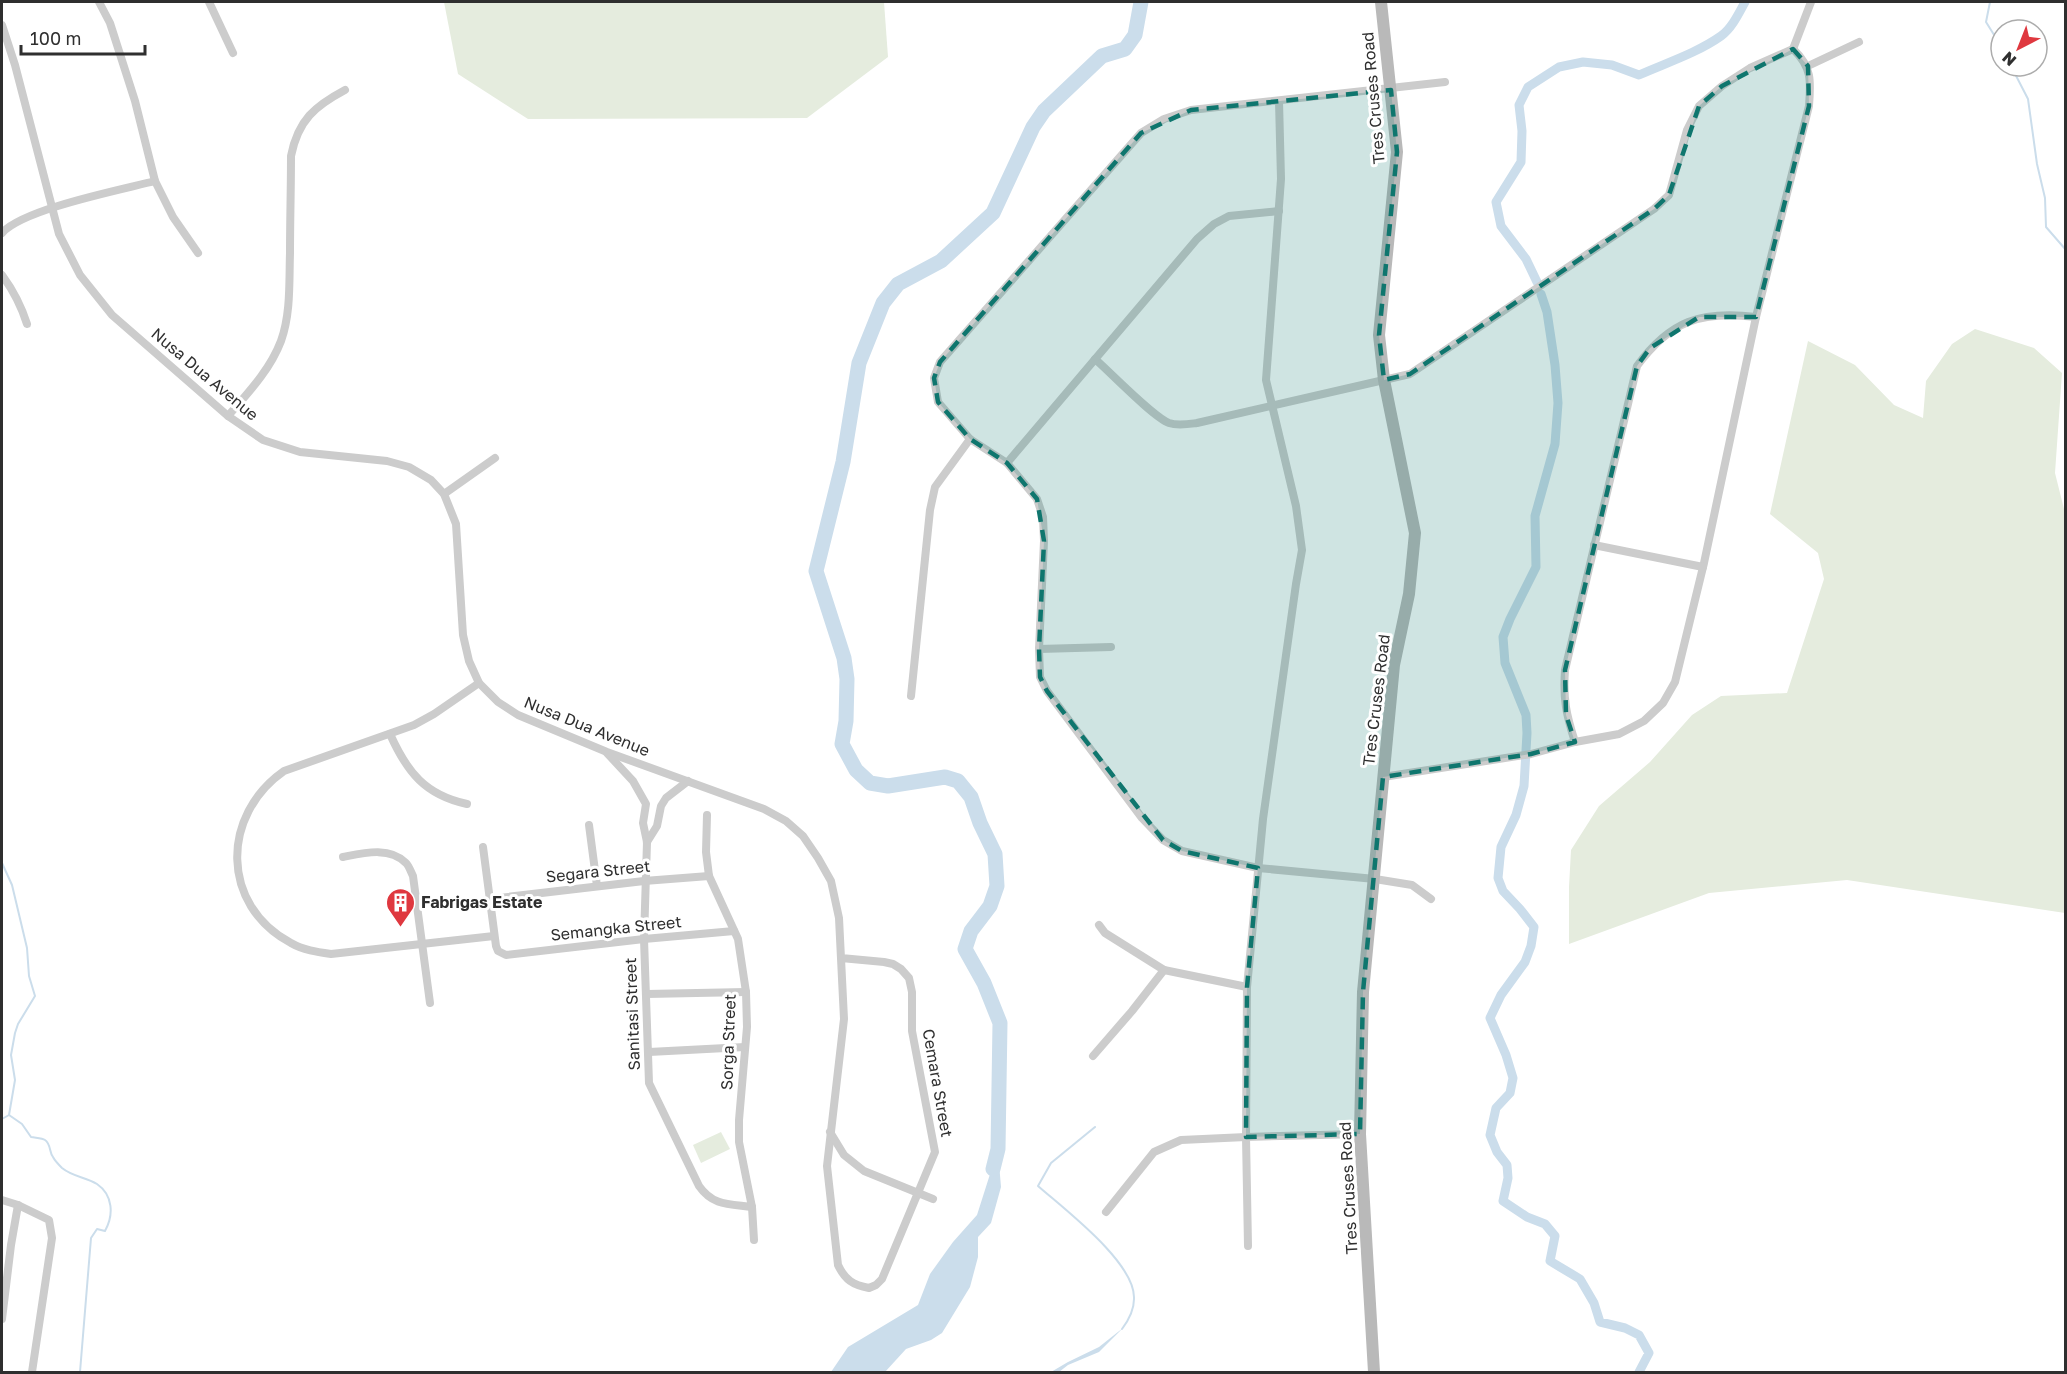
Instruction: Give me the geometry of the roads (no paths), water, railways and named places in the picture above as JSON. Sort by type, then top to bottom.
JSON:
[{"type":"main road","name":"Tres Cruses Road","points":[[1374,1372],[1360,1134],[1363,992],[1394,665],[1409,594],[1415,533],[1384,380],[1379,335],[1397,152],[1381,2]]},
{"type":"street","points":[[99,2],[110,23],[135,101],[154,181],[173,217],[198,253]]},
{"type":"street","points":[[209,2],[233,52]]},
{"type":"street","points":[[1095,359],[1169,423],[1197,423],[1410,374],[1654,209],[1669,195],[1687,130],[1699,106],[1722,86],[1750,68],[1793,48],[1811,2]]},
{"type":"street","name":"Nusa Dua Avenue","points":[[2,25],[5,45],[60,234],[80,275],[112,315],[228,416],[263,440],[300,452],[387,462],[409,467],[431,480],[444,494],[456,524],[463,635],[469,661],[479,683],[507,710],[607,752],[764,809],[786,821],[803,837],[831,881],[838,918],[844,1019],[830,1132]]},
{"type":"street","points":[[1808,66],[1859,42]]},
{"type":"street","points":[[1383,777],[1531,754],[1575,742],[1619,734],[1644,721],[1663,704],[1675,682],[1703,567],[1756,317],[1809,106],[1808,66],[1793,48]]},
{"type":"street","points":[[1431,899],[1412,885],[1375,879],[1258,868],[1182,851],[1163,840],[1142,818],[1047,691],[1040,677],[1039,649],[1044,541],[1043,517],[1037,499],[1007,464],[970,439],[938,402],[934,378],[940,362],[1141,133],[1164,119],[1191,110],[1390,90],[1445,82]]},
{"type":"street","points":[[228,416],[258,382],[271,363],[283,332],[289,290],[291,156],[298,130],[311,112],[345,90]]},
{"type":"street","points":[[1248,1246],[1247,987],[1263,819],[1302,550],[1296,507],[1266,380],[1281,179],[1279,101]]},
{"type":"street","points":[[2,233],[8,226],[20,219],[52,208],[154,181]]},
{"type":"street","points":[[1007,464],[1197,239],[1214,224],[1229,216],[1279,211]]},
{"type":"street","points":[[2,275],[21,305],[27,324]]},
{"type":"street","points":[[1575,742],[1566,716],[1565,670],[1636,366],[1650,348],[1683,324],[1699,317],[1732,314],[1756,317]]},
{"type":"street","points":[[911,696],[930,510],[935,486],[970,439]]},
{"type":"street","points":[[444,494],[495,458]]},
{"type":"street","points":[[1594,545],[1703,567]]},
{"type":"street","points":[[1039,649],[1112,647]]},
{"type":"street","points":[[479,683],[434,714],[390,734],[298,764],[273,778],[251,804],[244,818],[236,852],[237,867],[246,897],[257,915],[292,944],[311,951],[331,954],[494,936],[483,847]]},
{"type":"street","points":[[390,734],[400,757],[430,790],[447,800],[467,804]]},
{"type":"street","points":[[607,752],[633,781],[646,804],[661,806]]},
{"type":"street","name":"Sanitasi Street","points":[[646,842],[657,826],[661,806],[666,798],[688,781]]},
{"type":"street","name":"Sanitasi Street","points":[[646,804],[643,823],[646,842],[644,939],[649,1083],[706,1196],[717,1203],[752,1207]]},
{"type":"street","name":"Sorga Street","points":[[707,815],[706,852],[710,876],[738,939],[746,992],[747,1027],[739,1142],[752,1207],[754,1240]]},
{"type":"street","points":[[589,825],[597,886]]},
{"type":"street","points":[[344,856],[374,851],[393,855],[406,863],[413,876],[430,1003]]},
{"type":"street","name":"Segara Street","points":[[490,899],[644,881],[710,876]]},
{"type":"street","points":[[1099,925],[1105,933],[1164,970],[1247,987]]},
{"type":"street","name":"Semangka Street","points":[[494,936],[496,946],[502,954],[509,955],[734,931]]},
{"type":"street","name":"Cemara Street","points":[[830,1132],[827,1166],[838,1265],[842,1274],[850,1282],[869,1288],[882,1279],[935,1152],[912,1031],[912,992],[909,978],[893,964],[841,958]]},
{"type":"street","points":[[1093,1056],[1164,970]]},
{"type":"street","points":[[647,994],[746,992]]},
{"type":"street","points":[[649,1052],[745,1047]]},
{"type":"street","points":[[830,1132],[844,1155],[864,1172],[933,1199]]},
{"type":"street","points":[[1106,1212],[1154,1152],[1180,1140],[1360,1134]]},
{"type":"street","points":[[2,1200],[18,1205],[49,1221],[52,1238],[32,1372]]},
{"type":"street","points":[[2,1319],[6,1244],[18,1205]]},
{"type":"water","points":[[1000,1023],[1002,1119],[999,1163],[1001,1187],[991,1223],[978,1237],[978,1257],[970,1287],[942,1333],[931,1340],[906,1349],[885,1372],[831,1372],[848,1347],[918,1305],[930,1274],[953,1242],[977,1215],[998,1149]]},
{"type":"water","points":[[1123,1328],[1099,1352],[1068,1365],[1059,1372],[1051,1372],[1099,1347]]},
{"type":"waterway","points":[[993,1169],[998,1149],[1000,1023],[984,983],[965,949],[971,931],[990,906],[997,886],[995,854],[971,797],[958,781],[945,777],[888,786],[870,783],[856,770],[842,744],[846,721],[847,679],[844,658],[816,571],[843,462],[859,363],[883,303],[898,284],[941,261],[993,213],[1033,127],[1044,111],[1102,56],[1125,49],[1135,35],[1141,2]]},
{"type":"waterway","points":[[1537,282],[1526,259],[1501,226],[1496,202],[1521,162],[1522,131],[1519,105],[1528,87],[1559,67],[1583,62],[1612,65],[1639,75],[1692,53],[1721,36],[1732,25],[1745,2]]},
{"type":"waterway","points":[[1989,27],[1986,22],[1990,2]]},
{"type":"waterway","points":[[2017,78],[2028,99],[2037,164],[2045,198],[2046,227],[2066,250]]},
{"type":"waterway","points":[[1541,294],[1547,312],[1555,365],[1558,403],[1555,444],[1535,516],[1536,567],[1503,637],[1505,663],[1526,715],[1527,733],[1524,786],[1516,815],[1501,847],[1498,878],[1503,891],[1534,927],[1531,946],[1525,962],[1501,995],[1490,1018],[1513,1078],[1510,1093],[1496,1108],[1490,1135],[1497,1152],[1507,1165],[1508,1178],[1503,1201],[1527,1217],[1545,1224],[1555,1236],[1550,1261],[1580,1279],[1594,1303],[1600,1322],[1625,1328],[1639,1335],[1649,1353],[1639,1372]]},
{"type":"waterway","points":[[2,863],[12,885],[27,948],[29,976],[35,996],[15,1033],[11,1055],[15,1080],[9,1115]]},
{"type":"waterway","points":[[9,1115],[22,1124],[31,1137],[47,1142],[52,1155],[62,1168],[97,1184],[109,1199],[111,1212],[108,1225],[105,1231],[97,1229],[91,1238],[80,1372]]},
{"type":"waterway","points":[[2,1119],[9,1115]]},
{"type":"waterway","points":[[1095,1127],[1051,1163],[1038,1186],[1080,1222],[1124,1269],[1132,1285],[1134,1299],[1130,1315],[1122,1329]]},
{"type":"place","name":"Fabrigas Estate","points":[[400,928]]}]
